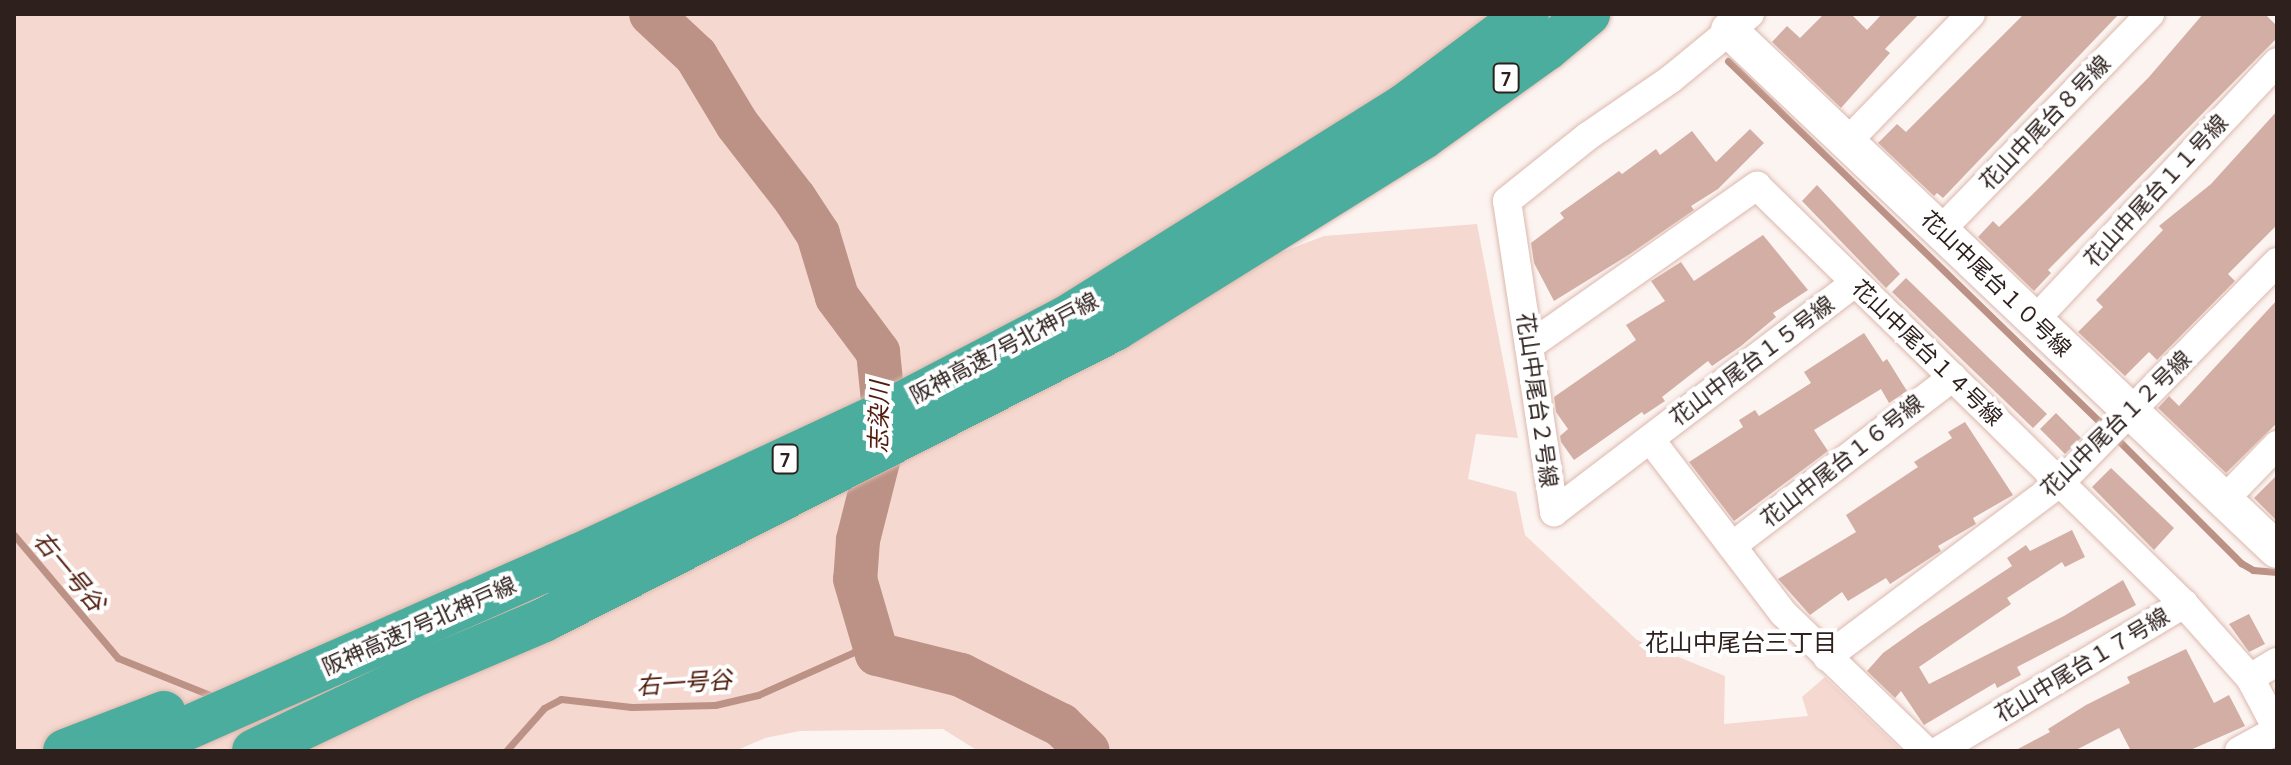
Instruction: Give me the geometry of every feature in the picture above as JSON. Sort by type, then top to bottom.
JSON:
[{"type":"highway","name":"阪神高速7号北神戸線","points":[[254,751],[410,677],[544,620],[1115,329],[1413,122],[1527,14]]},
{"type":"highway","name":"阪神高速7号北神戸線","points":[[135,751],[580,555],[884,413],[1052,326],[1546,49],[1588,14]]},
{"type":"highway","points":[[65,751],[297,661],[370,648]]},
{"type":"highway","points":[[303,751],[371,713],[410,677]]},
{"type":"street","points":[[1847,142],[1971,14]]},
{"type":"street","name":"花山中尾台８号線","points":[[1940,231],[2150,14]]},
{"type":"street","name":"花山中尾台１０号線","points":[[1732,19],[1847,142],[2034,321],[2127,417],[2277,550]]},
{"type":"street","name":"花山中尾台２号線","points":[[1650,439],[1554,512],[1507,201],[1588,136],[1671,79],[1732,19]]},
{"type":"street","name":"花山中尾台１１号線","points":[[2034,321],[2277,62]]},
{"type":"street","name":"花山中尾台１４号線","points":[[1529,346],[1757,186],[2062,481],[2184,604],[2250,678],[2277,730]]},
{"type":"street","name":"花山中尾台１２号線","points":[[1827,657],[2062,481],[2277,262]]},
{"type":"street","name":"花山中尾台１５号線","points":[[1650,439],[1855,283]]},
{"type":"street","name":"花山中尾台１６号線","points":[[1732,546],[1953,377]]},
{"type":"street","points":[[1650,439],[1783,613],[1926,751]]},
{"type":"street","points":[[2223,501],[2277,445]]},
{"type":"street","name":"花山中尾台１７号線","points":[[1938,751],[2184,604]]},
{"type":"street","points":[[2250,678],[2277,662]]},
{"type":"street","points":[[2239,751],[2277,730]]},
{"type":"shaded area","points":[[14,14],[1516,14],[1251,190],[1282,252],[1324,236],[1477,224],[1518,438],[1476,434],[1468,479],[1516,492],[1525,535],[1637,640],[1725,676],[1724,724],[1808,716],[1802,697],[1825,677],[1902,751],[978,751],[943,729],[800,731],[765,738],[735,751],[14,751]]},
{"type":"building","points":[[1824,14],[1851,14],[1867,30],[1882,14],[1919,14],[1885,49],[1890,53],[1841,108],[1772,42],[1787,26],[1800,38]]},
{"type":"building","points":[[2024,14],[2119,14],[1943,198],[1937,193],[1934,196],[1878,143],[1897,124],[1906,132]]},
{"type":"building","points":[[2203,14],[2265,14],[2277,26],[2277,38],[2048,270],[2051,273],[2034,291],[1978,237],[1993,221],[1999,227],[2038,189],[2149,77]]},
{"type":"building","points":[[2277,111],[2277,225],[2228,274],[2235,281],[2157,360],[2149,352],[2125,376],[2078,332],[2103,307],[2096,300],[2163,230],[2159,226],[2211,184]]},
{"type":"building","points":[[1750,129],[1764,143],[1718,189],[1691,206],[1694,210],[1630,254],[1554,301],[1534,263],[1531,243],[1564,218],[1560,213],[1619,171],[1622,174],[1656,149],[1660,155],[1692,131],[1716,162]]},
{"type":"building","points":[[1817,185],[1900,274],[1886,288],[1802,201]]},
{"type":"building","points":[[1763,235],[1808,290],[1773,313],[1776,317],[1741,346],[1712,366],[1708,361],[1662,397],[1665,401],[1644,415],[1642,412],[1574,460],[1561,442],[1560,436],[1568,429],[1556,412],[1554,397],[1636,340],[1626,325],[1665,301],[1651,281],[1681,262],[1694,281]]},
{"type":"building","points":[[1906,278],[2047,414],[2033,428],[1892,292]]},
{"type":"building","points":[[2277,300],[2277,423],[2226,473],[2158,408],[2169,396],[2179,406]]},
{"type":"building","points":[[1864,333],[1883,362],[1887,359],[1907,391],[1889,403],[1881,389],[1814,430],[1828,451],[1734,521],[1689,462],[1743,427],[1739,420],[1755,410],[1759,416],[1811,383],[1804,372]]},
{"type":"building","points":[[2056,413],[2081,438],[2065,454],[2040,429]]},
{"type":"building","points":[[1965,422],[2013,495],[1973,518],[1976,524],[1938,546],[1941,551],[1890,584],[1886,578],[1848,601],[1842,592],[1810,615],[1778,579],[1856,532],[1846,515],[1918,467],[1914,462],[1952,438],[1948,432]]},
{"type":"building","points":[[2111,468],[2174,528],[2154,550],[2092,487]]},
{"type":"building","points":[[2277,475],[2277,521],[2254,498]]},
{"type":"building","points":[[2072,530],[2085,557],[2065,567],[2062,562],[2007,598],[2011,604],[1919,667],[1929,684],[2064,616],[2123,580],[2136,605],[2017,667],[2021,675],[1997,688],[1995,683],[1924,725],[1901,691],[1895,698],[1867,671],[1883,653],[2012,566],[2007,558],[2026,545],[2030,551]]},
{"type":"building","points":[[2249,614],[2265,644],[2249,652],[2229,624]]},
{"type":"building","points":[[2186,649],[2214,703],[2229,695],[2245,726],[2188,751],[2131,751],[2119,728],[2074,751],[2014,751],[2050,732],[2048,729],[2086,705],[2130,683],[2127,677]]},
{"type":"waterway","name":"志染川","points":[[651,14],[696,56],[737,124],[795,199],[818,234],[837,297],[878,352],[883,400],[879,457],[858,540],[855,579],[877,654],[961,675],[1061,725],[1088,751]]},
{"type":"waterway","points":[[1728,61],[2105,427]]},
{"type":"waterway","points":[[2114,436],[2241,563],[2253,570],[2277,572]]},
{"type":"waterway","name":"右一号谷","points":[[14,535],[118,658],[215,697]]},
{"type":"waterway","name":"右一号谷","points":[[506,751],[544,708],[561,699],[632,707],[715,705],[758,695],[854,652],[877,654]]},
{"type":"district","name":"花山中尾台三丁目","points":[[1741,642]]}]
